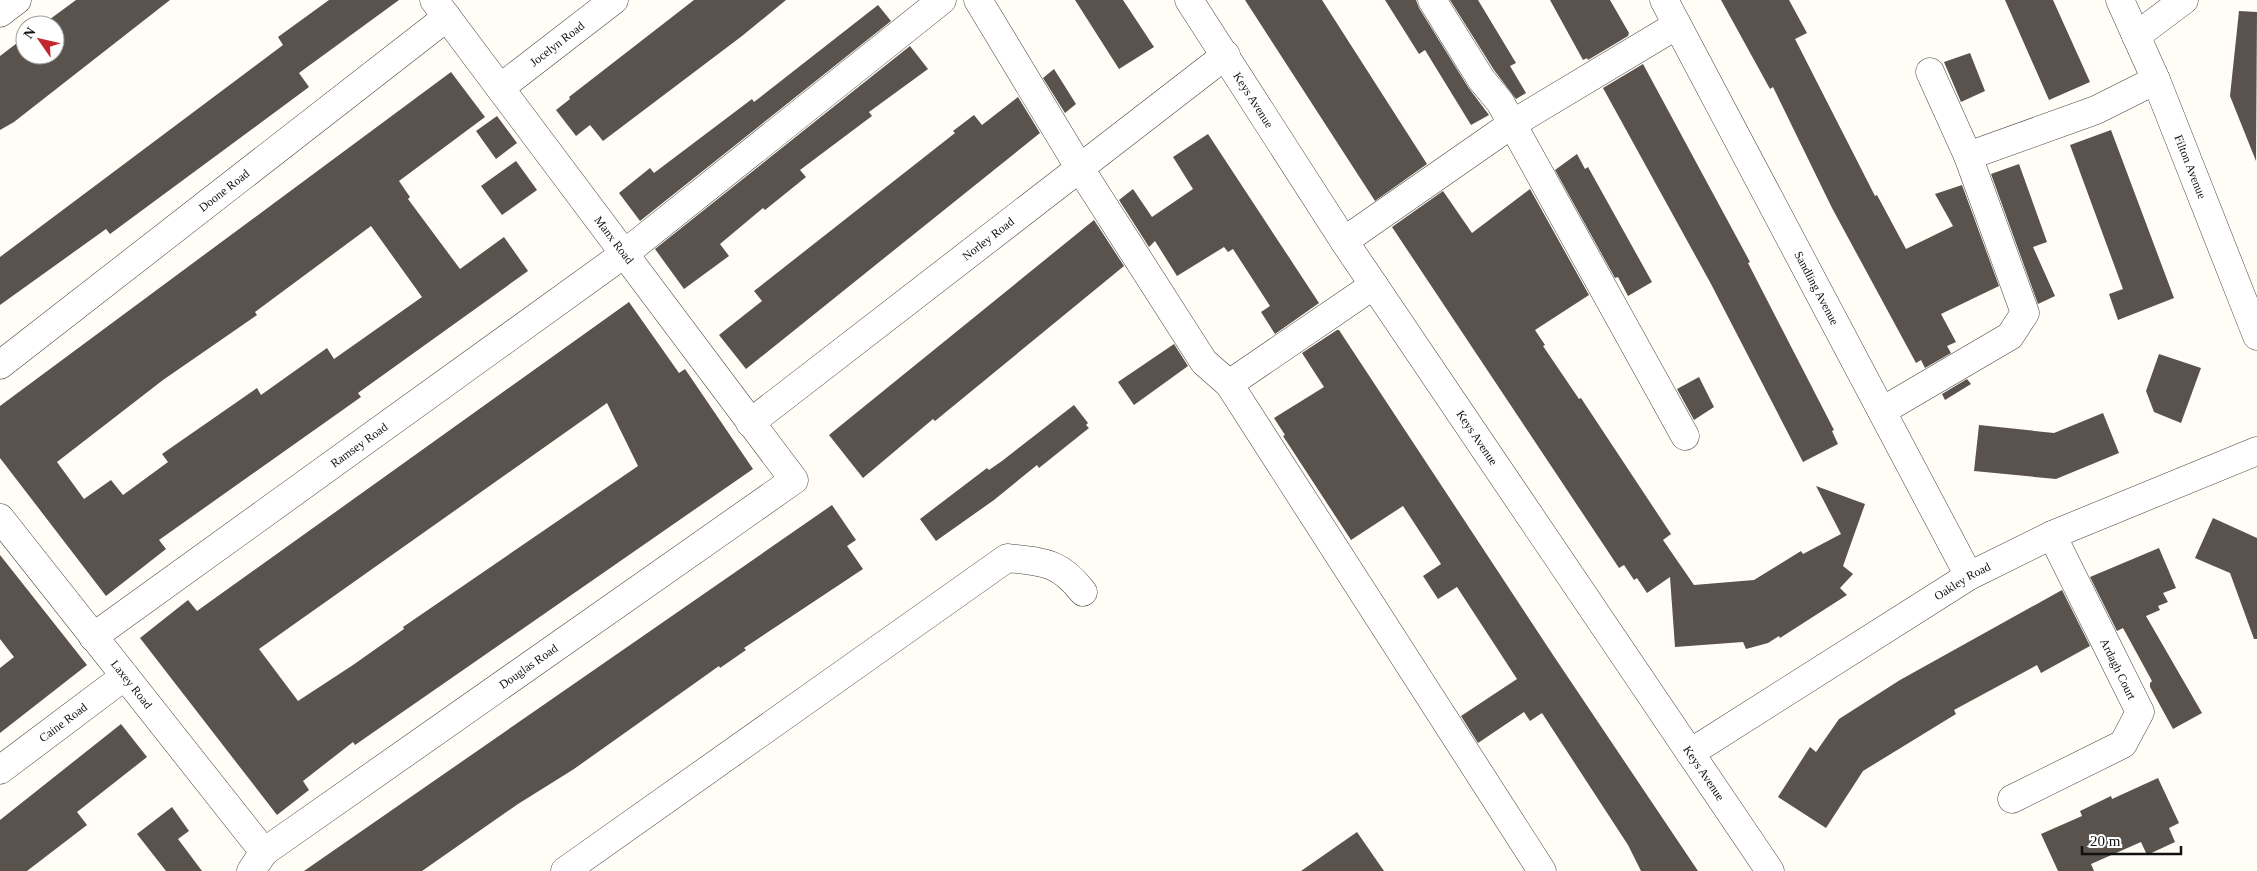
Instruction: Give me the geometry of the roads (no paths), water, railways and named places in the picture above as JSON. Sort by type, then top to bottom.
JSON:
[{"type":"street","points":[[0,13],[17,0]]},
{"type":"street","name":"Jocelyn Road","points":[[500,88],[614,0]]},
{"type":"street","name":"Ramsey Road","points":[[94,637],[624,254],[942,0]]},
{"type":"street","points":[[978,0],[1079,167],[1204,362],[1229,384],[1542,871]]},
{"type":"street","name":"Keys Avenue","points":[[1189,0],[1344,241],[1770,871]]},
{"type":"street","points":[[1432,0],[1481,79],[1500,102],[1685,436]]},
{"type":"street","name":"Sandling Avenue","points":[[1664,0],[1969,576]]},
{"type":"street","name":"Filton Avenue","points":[[2120,0],[2156,80],[2257,336]]},
{"type":"street","points":[[2136,36],[2184,0]]},
{"type":"street","name":"Manx Road","points":[[441,8],[794,480]]},
{"type":"street","name":"Doone Road","points":[[0,365],[441,8]]},
{"type":"street","points":[[1344,241],[1512,124],[1678,25]]},
{"type":"street","name":"Norley Road","points":[[750,423],[1226,55]]},
{"type":"street","points":[[1882,411],[2010,336],[2025,313],[1968,156],[1930,72]]},
{"type":"street","points":[[1968,156],[2096,110],[2156,80]]},
{"type":"street","points":[[1229,384],[1374,285]]},
{"type":"street","name":"Oakley Road","points":[[1690,753],[1969,576],[2052,535],[2257,451]]},
{"type":"street","name":"Douglas Road","points":[[257,862],[794,480]]},
{"type":"street","name":"Laxey Road","points":[[0,518],[125,676],[257,862]]},
{"type":"street","name":"Ardagh Court","points":[[2012,799],[2123,744],[2140,712],[2052,535]]},
{"type":"street","points":[[565,871],[1007,558],[1049,563],[1076,582],[1083,592]]},
{"type":"street","name":"Caine Road","points":[[0,770],[125,676]]}]
